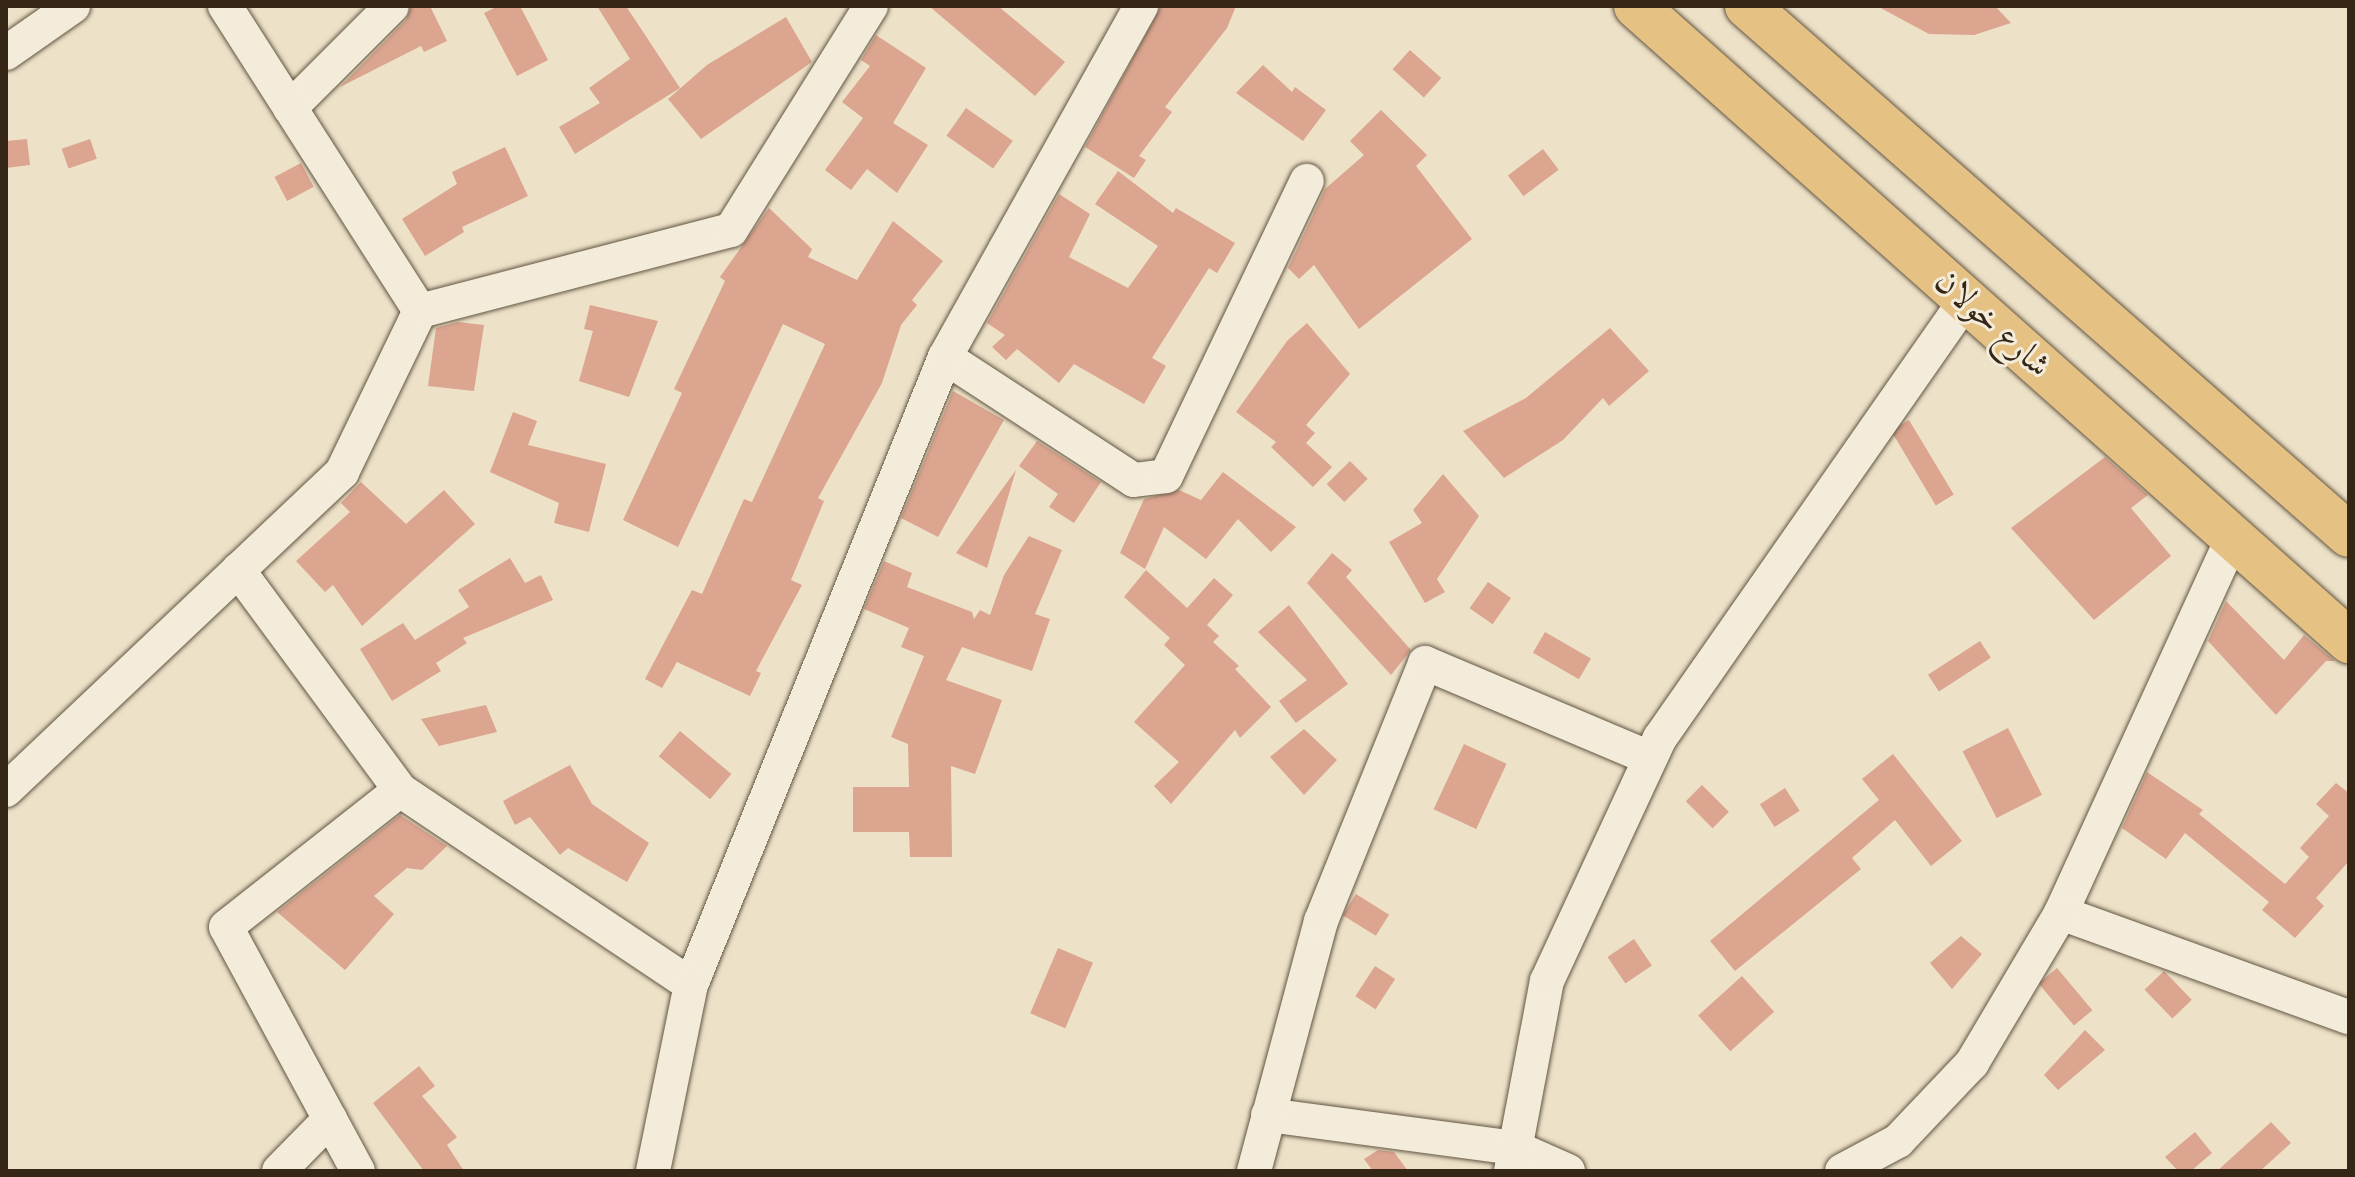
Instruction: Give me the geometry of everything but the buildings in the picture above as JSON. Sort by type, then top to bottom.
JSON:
[{"type":"main road","points":[[1747,6],[2349,535]]},
{"type":"main road","name":"شارع خولان","points":[[1644,8],[1965,301],[2349,641]]},
{"type":"street","points":[[6,53],[73,6]]},
{"type":"street","points":[[225,6],[420,311]]},
{"type":"street","points":[[290,108],[392,6]]},
{"type":"street","points":[[6,790],[342,472],[420,311],[731,230],[871,6]]},
{"type":"street","points":[[653,1171],[691,985],[945,357],[1141,6]]},
{"type":"street","points":[[945,357],[1134,480],[1166,476],[1307,181]]},
{"type":"street","points":[[1513,1159],[1547,981],[1650,758],[1965,301]]},
{"type":"street","points":[[1842,1171],[1898,1141],[1972,1063],[2061,913],[2233,537]]},
{"type":"street","points":[[238,570],[400,790],[691,985]]},
{"type":"street","points":[[1254,1171],[1321,921],[1425,663],[1650,758]]},
{"type":"street","points":[[358,1171],[226,927],[400,790]]},
{"type":"street","points":[[2061,913],[2349,1017]]},
{"type":"street","points":[[1268,1115],[1568,1171]]},
{"type":"street","points":[[279,1171],[330,1119]]}]
